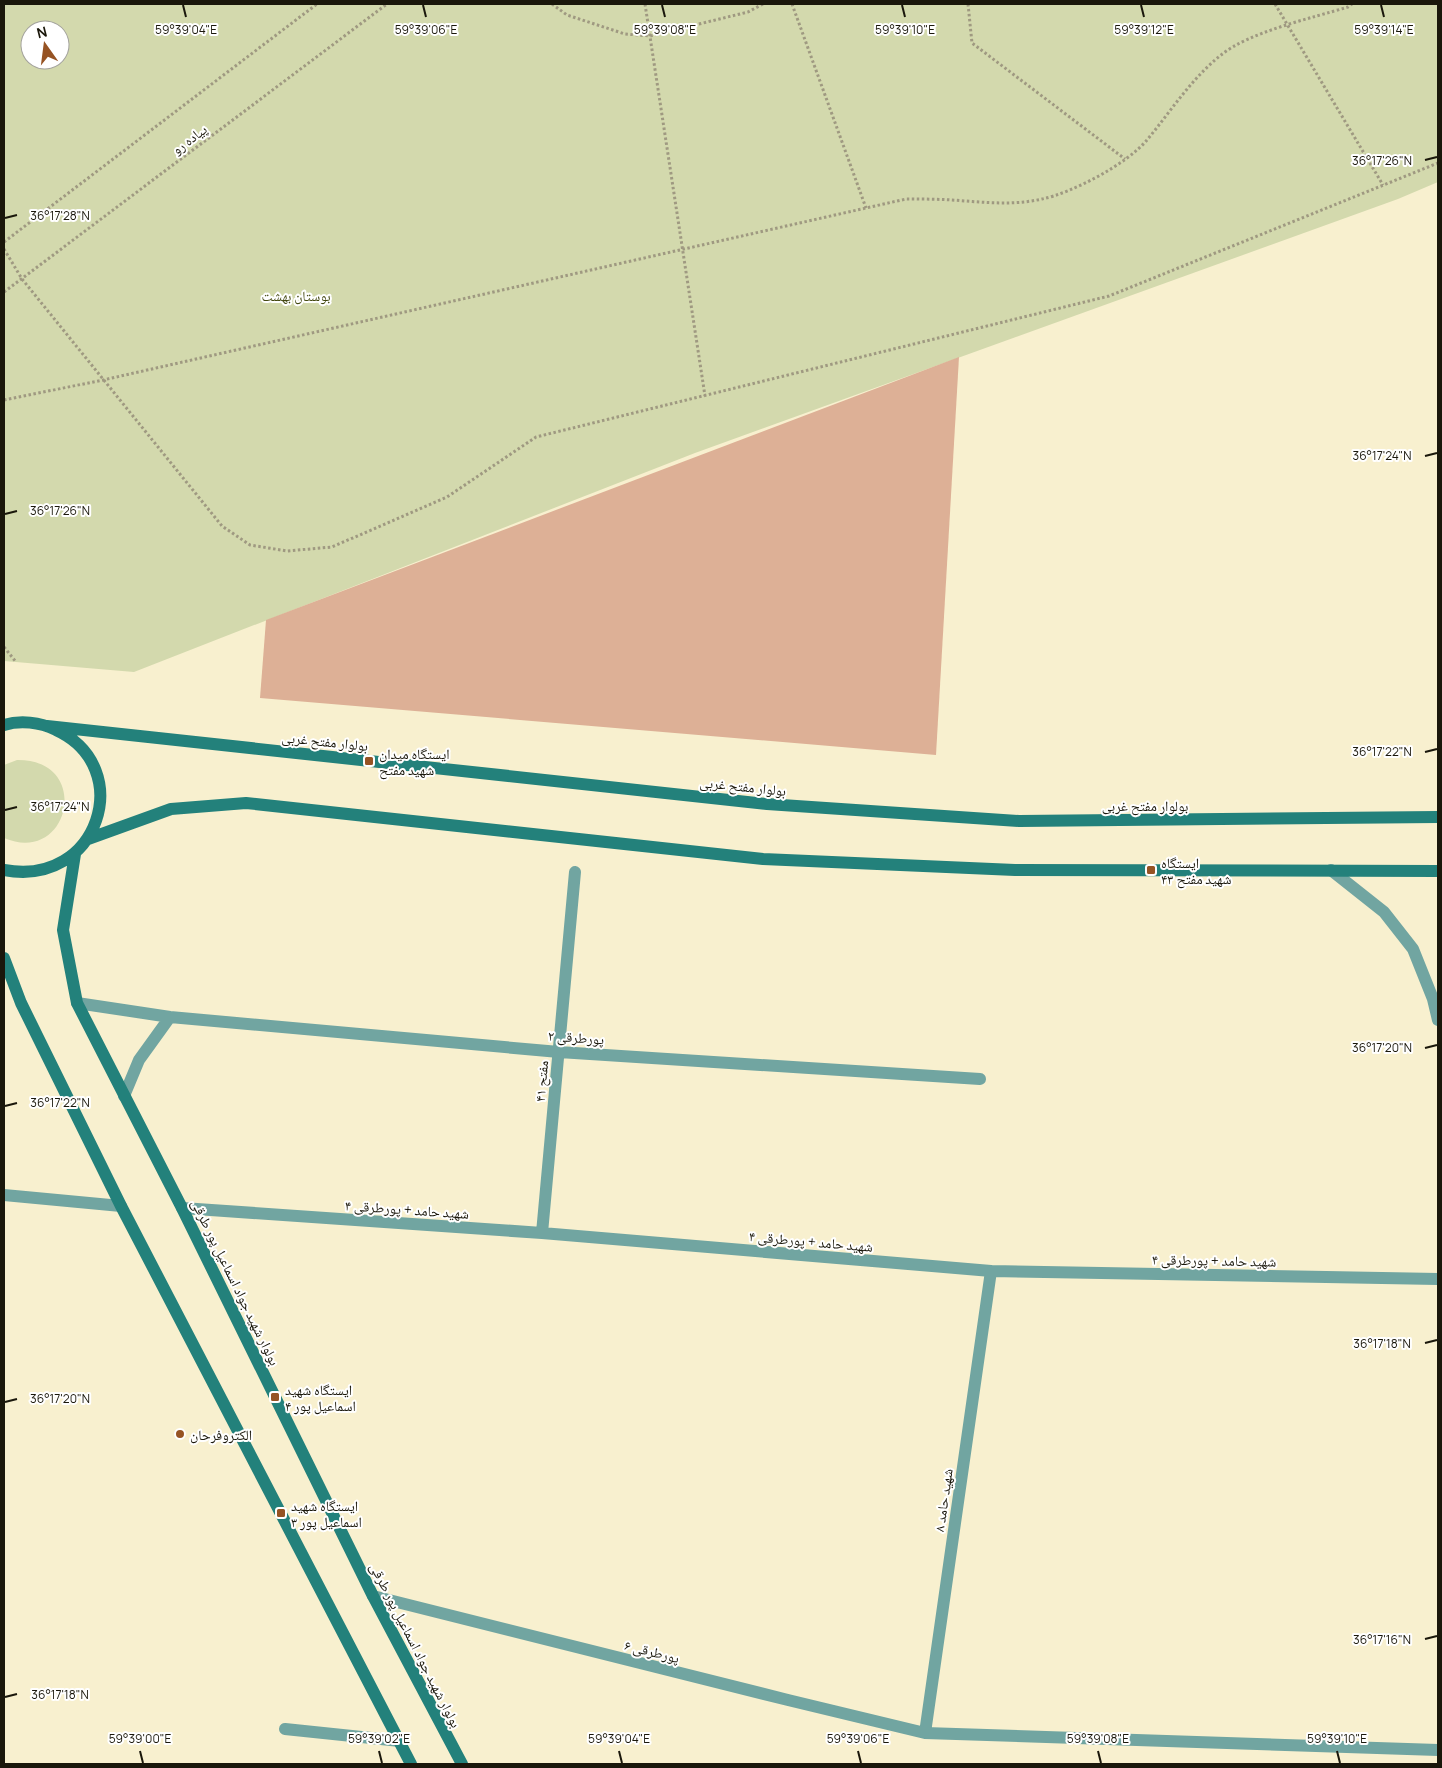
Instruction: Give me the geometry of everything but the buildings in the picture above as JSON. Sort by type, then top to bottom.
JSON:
[{"type":"main road","name":"بولوار مفتح غربی","points":[[5,724],[28,722],[48,726],[766,804],[1010,820],[1438,817]]},
{"type":"main road","points":[[4,870],[20,873],[40,872],[58,865],[75,854],[88,839],[96,821],[100,802],[98,782],[92,763],[80,747],[66,734],[48,726]]},
{"type":"main road","points":[[88,839],[171,809],[246,803],[763,860],[1015,870],[1438,871]]},
{"type":"main road","name":"بولوار شهید جواد اسماعیل پور طرقی","points":[[75,854],[62,930],[77,1003],[182,1208],[373,1596],[462,1764]]},
{"type":"main road","points":[[4,958],[21,1003],[121,1206],[411,1764]]},
{"type":"street","points":[[1331,870],[1384,912],[1413,949],[1433,999],[1438,1020]]},
{"type":"street","name":"مفتح ۴۱","points":[[542,1233],[575,872]]},
{"type":"street","name":"پورطرقی ۲","points":[[77,1003],[170,1017],[559,1052],[980,1079]]},
{"type":"street","points":[[124,1096],[139,1060],[170,1017]]},
{"type":"street","points":[[4,1195],[121,1206]]},
{"type":"street","name":"شهید حامد + پورطرقی ۴","points":[[182,1208],[542,1233],[991,1271],[1438,1279]]},
{"type":"street","name":"شهید حامد ۸","points":[[925,1733],[991,1271]]},
{"type":"street","name":"پورطرقی ۶","points":[[373,1596],[925,1733],[1438,1750]]},
{"type":"street","points":[[284,1728],[400,1741]]},
{"type":"path","points":[[4,242],[316,4]]},
{"type":"path","name":"پیاده رو","points":[[4,292],[387,4]]},
{"type":"path","points":[[552,4],[567,15],[575,18],[625,34],[650,36],[748,12],[763,4]]},
{"type":"path","points":[[645,4],[705,396]]},
{"type":"path","points":[[792,4],[866,208]]},
{"type":"path","points":[[968,4],[972,43],[1125,159]]},
{"type":"path","points":[[1275,4],[1383,185]]},
{"type":"path","points":[[4,400],[103,380],[906,199],[1002,204],[1043,199],[1082,185],[1112,169],[1125,159],[1145,142],[1198,75],[1223,53],[1251,38],[1348,7],[1352,4]]},
{"type":"path","points":[[4,249],[22,279],[222,526],[250,545],[287,551],[332,547],[447,497],[536,437],[1109,296],[1438,163]]},
{"type":"path","points":[[4,647],[16,662]]},
{"type":"green space","name":"بوستان بهشت","points":[[4,4],[1438,4],[1438,182],[1398,199],[695,453],[134,672],[4,661]]},
{"type":"green space","points":[[17,760],[41,764],[56,776],[64,792],[64,809],[57,825],[45,837],[27,843],[4,838],[4,765]]},
{"type":"place","name":"ایستگاه میدان شهید مفتح","points":[[369,761]]},
{"type":"place","name":"ایستگاه شهید مفتح ۴۳","points":[[1151,870]]},
{"type":"place","name":"ایستگاه شهید اسماعیل پور ۴","points":[[275,1397]]},
{"type":"place","name":"الکتروفرحان","points":[[180,1434]]},
{"type":"place","name":"ایستگاه شهید اسماعیل پور ۳","points":[[281,1513]]}]
